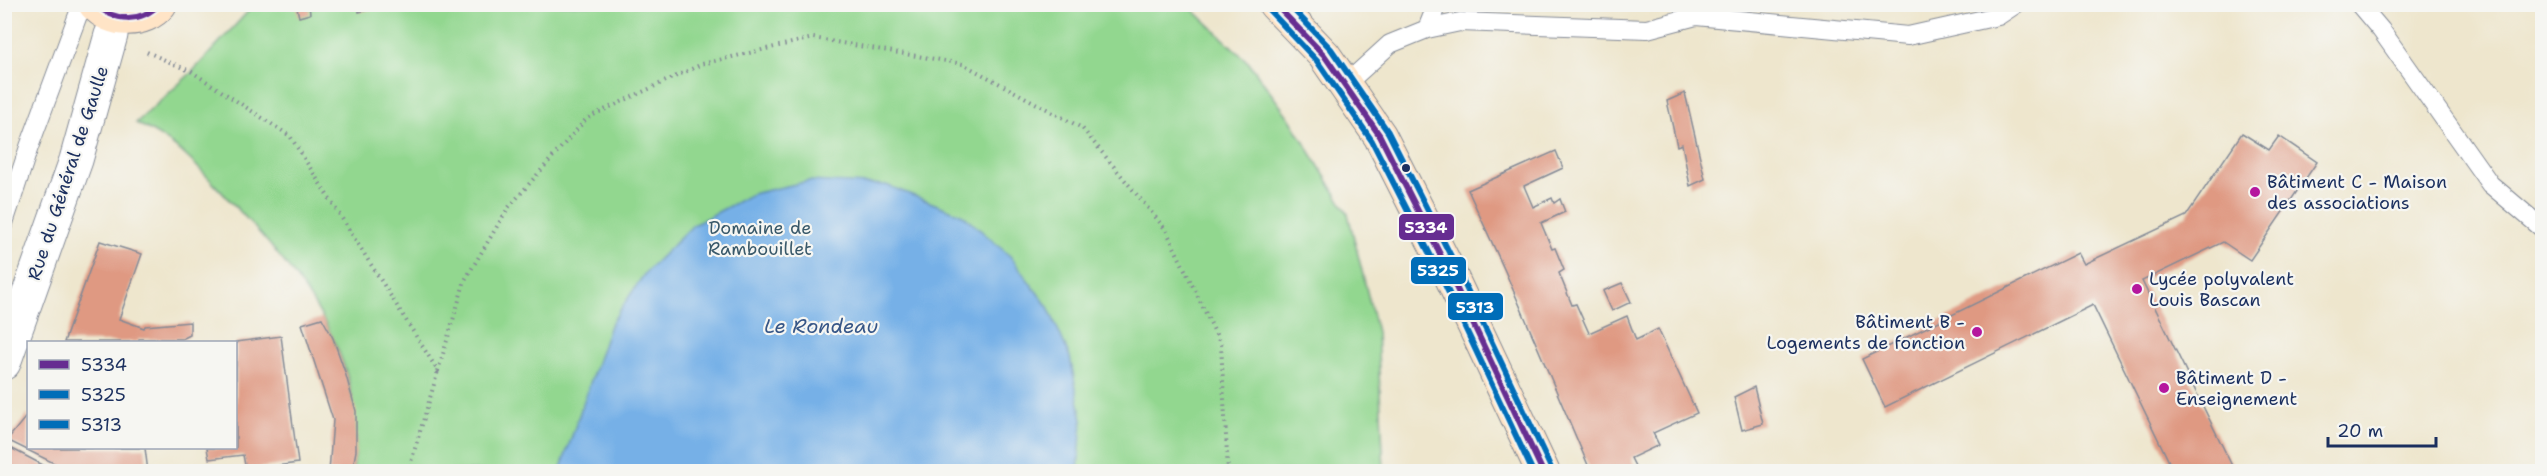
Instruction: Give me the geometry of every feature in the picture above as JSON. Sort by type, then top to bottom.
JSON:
[{"type":"main road","points":[[108,19],[143,16],[160,4]]},
{"type":"main road","points":[[1275,4],[1324,55],[1380,136],[1447,268],[1543,471]]},
{"type":"street","name":"Rue du Général de Gaulle","points":[[4,363],[76,160],[108,19]]},
{"type":"lane","points":[[4,223],[29,147],[82,4]]},
{"type":"lane","points":[[1427,29],[1437,4]]},
{"type":"lane","points":[[1346,84],[1390,44],[1427,29],[1460,22],[1647,29],[1696,16],[1908,36],[1998,16],[2016,4]]},
{"type":"lane","points":[[2359,4],[2381,30],[2490,184],[2542,228]]},
{"type":"path","points":[[408,471],[465,280],[508,208],[587,118],[702,64],[813,38],[963,64],[1082,128],[1166,230],[1221,345],[1228,471]]},
{"type":"path","points":[[157,57],[192,72],[290,136],[438,371]]},
{"type":"green space","name":"Domaine de Rambouillet","points":[[254,5],[1188,5],[1249,63],[1290,119],[1348,214],[1377,332],[1384,471],[353,471],[356,431],[352,394],[341,358],[326,324],[284,262],[200,169],[166,140],[136,123],[192,72]]},
{"type":"water","name":"Le Rondeau","points":[[809,181],[886,185],[963,215],[1010,256],[1048,307],[1070,357],[1082,420],[1078,471],[560,471],[610,325],[645,273],[693,225],[752,194]]},
{"type":"building","points":[[296,4],[309,4],[310,14],[299,17]]},
{"type":"building","points":[[358,4],[380,4],[380,7],[359,12]]},
{"type":"building","points":[[1685,93],[1705,179],[1690,186],[1682,144],[1677,146],[1667,101]]},
{"type":"building","points":[[2242,133],[2269,150],[2279,136],[2317,162],[2250,260],[2223,242],[2142,281],[2235,472],[2174,472],[2093,305],[1885,407],[1862,359],[2078,253],[2084,264],[2186,216]]},
{"type":"building","points":[[1556,151],[1563,168],[1524,186],[1533,207],[1552,198],[1554,203],[1560,199],[1565,212],[1541,223],[1564,270],[1559,273],[1572,305],[1576,304],[1589,333],[1627,316],[1636,340],[1658,329],[1697,413],[1653,433],[1659,445],[1631,458],[1638,472],[1591,472],[1468,190]]},
{"type":"building","points":[[100,241],[142,254],[119,319],[144,328],[145,326],[190,322],[190,335],[182,339],[64,341]]},
{"type":"building","points":[[1622,283],[1631,302],[1612,311],[1603,291]]},
{"type":"building","points":[[322,318],[333,338],[356,411],[356,451],[352,472],[329,472],[333,420],[302,324]]},
{"type":"building","points":[[281,336],[298,463],[246,470],[243,455],[209,459],[207,449],[237,449],[237,342]]},
{"type":"building","points":[[1754,387],[1763,424],[1742,430],[1734,397]]},
{"type":"building","points":[[27,415],[27,449],[145,449],[148,472],[72,472],[7,440]]},
{"type":"building","points":[[5,445],[56,472],[4,472]]},
{"type":"transit line","name":"5334","points":[[96,4],[111,14],[128,18],[144,15],[159,4]]},
{"type":"transit line","name":"5334","points":[[1275,4],[1324,55],[1380,136],[1447,268],[1543,472]]},
{"type":"transit line","name":"5313","points":[[1288,4],[1331,49],[1388,132],[1455,264],[1551,468]]},
{"type":"transit line","name":"5325","points":[[1269,10],[1317,61],[1372,141],[1439,272],[1533,472]]},
{"type":"place","name":"Bâtiment C - Maison des associations","points":[[2255,192]]},
{"type":"place","name":"Lycée polyvalent Louis Bascan","points":[[2137,289]]},
{"type":"place","name":"Bâtiment B - Logements de fonction","points":[[1977,332]]},
{"type":"place","name":"Bâtiment D - Enseignement","points":[[2164,388]]}]
